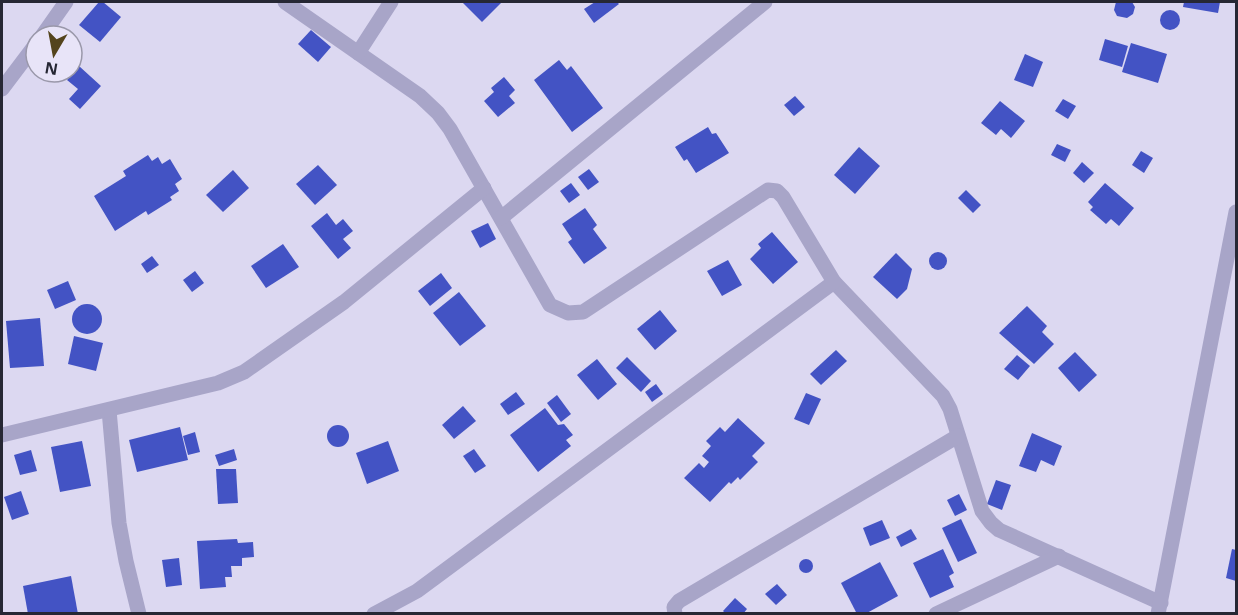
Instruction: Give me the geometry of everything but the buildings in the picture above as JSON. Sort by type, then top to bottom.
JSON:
[{"type":"street","points":[[50,24],[66,2]]},
{"type":"street","points":[[285,2],[420,96],[438,113],[450,129],[550,305],[568,313],[584,312],[768,190],[777,191],[783,197],[834,282],[943,396],[950,409],[982,511],[991,523],[999,530],[1059,556],[1160,608],[1236,212]]},
{"type":"street","points":[[358,53],[391,2]]},
{"type":"street","points":[[501,218],[765,2]]},
{"type":"street","points":[[2,89],[24,60]]},
{"type":"street","points":[[2,435],[218,383],[244,372],[344,302],[484,188]]},
{"type":"street","points":[[374,614],[417,591],[834,282]]},
{"type":"street","points":[[109,410],[119,523],[139,614]]},
{"type":"street","points":[[675,614],[674,607],[679,601],[958,436]]},
{"type":"street","points":[[936,614],[1059,556]]}]
